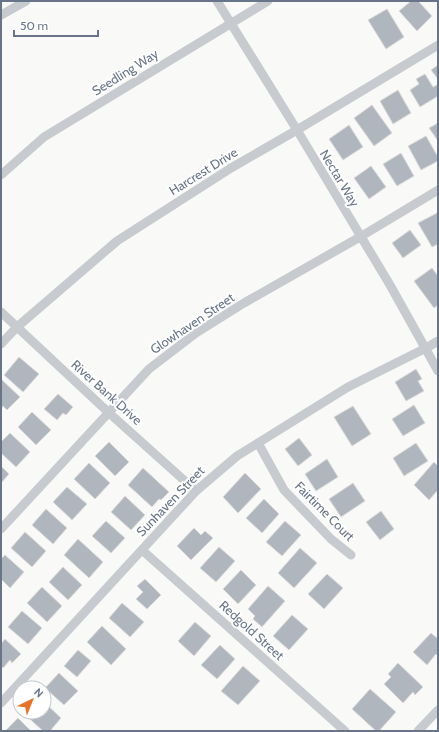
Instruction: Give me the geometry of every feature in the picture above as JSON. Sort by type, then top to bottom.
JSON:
[{"type":"street","points":[[1,15],[26,1]]},
{"type":"street","name":"Nectar Way","points":[[217,1],[297,130],[426,348],[438,371]]},
{"type":"street","name":"Seedling Way","points":[[1,175],[44,137],[268,1]]},
{"type":"street","name":"Harcrest Drive","points":[[1,344],[17,327],[117,241],[231,168],[438,45]]},
{"type":"street","name":"Glowhaven Street","points":[[1,529],[149,369],[196,333],[438,190]]},
{"type":"street","name":"River Bank Drive","points":[[1,312],[108,412],[196,490]]},
{"type":"street","name":"Sunhaven Street","points":[[1,703],[196,490],[237,456],[348,387],[438,341]]},
{"type":"street","name":"Fairtime Court","points":[[258,443],[284,490],[331,538],[351,555]]},
{"type":"street","name":"Redgold Street","points":[[142,550],[345,731]]},
{"type":"street","points":[[418,731],[438,710]]},
{"type":"building","points":[[411,1],[418,1],[432,16],[417,31],[399,11]]},
{"type":"building","points":[[387,9],[404,37],[386,49],[368,20]]},
{"type":"building","points":[[438,65],[438,79],[431,70]]},
{"type":"building","points":[[425,74],[433,87],[438,86],[438,96],[420,107],[410,90],[419,84],[416,79]]},
{"type":"building","points":[[398,90],[411,113],[393,124],[380,101]]},
{"type":"building","points":[[372,105],[392,133],[374,146],[354,118]]},
{"type":"building","points":[[438,123],[438,141],[429,128]]},
{"type":"building","points":[[349,125],[363,147],[343,160],[329,139]]},
{"type":"building","points":[[426,136],[438,157],[438,161],[421,170],[408,146]]},
{"type":"building","points":[[401,153],[414,176],[397,186],[383,164]]},
{"type":"building","points":[[371,166],[386,187],[369,199],[354,178]]},
{"type":"building","points":[[437,213],[438,244],[432,247],[418,223]]},
{"type":"building","points":[[410,230],[421,245],[403,258],[392,243]]},
{"type":"building","points":[[432,268],[438,276],[438,305],[434,308],[414,281]]},
{"type":"building","points":[[19,357],[39,374],[23,392],[4,375]]},
{"type":"building","points":[[416,369],[422,379],[418,381],[424,391],[406,401],[395,382]]},
{"type":"building","points":[[1,379],[20,397],[7,410],[3,406],[1,409]]},
{"type":"building","points":[[58,394],[73,407],[66,415],[63,413],[57,420],[44,409]]},
{"type":"building","points":[[414,405],[425,423],[403,436],[392,419]]},
{"type":"building","points":[[353,406],[371,434],[352,446],[334,417]]},
{"type":"building","points":[[32,412],[51,430],[36,445],[18,427]]},
{"type":"building","points":[[10,433],[30,452],[16,467],[1,453],[1,442]]},
{"type":"building","points":[[299,438],[312,455],[298,466],[285,449]]},
{"type":"building","points":[[109,442],[129,462],[115,476],[95,456]]},
{"type":"building","points":[[416,443],[428,461],[404,476],[393,458]]},
{"type":"building","points":[[327,459],[338,477],[316,491],[305,474]]},
{"type":"building","points":[[434,462],[438,466],[438,490],[429,500],[414,485]]},
{"type":"building","points":[[89,463],[110,483],[95,499],[74,479]]},
{"type":"building","points":[[1,466],[9,474],[1,483]]},
{"type":"building","points":[[143,468],[169,492],[161,500],[159,499],[152,507],[128,485]]},
{"type":"building","points":[[245,473],[261,489],[238,513],[223,497]]},
{"type":"building","points":[[353,483],[365,501],[341,517],[329,499]]},
{"type":"building","points":[[67,487],[87,504],[72,520],[53,502]]},
{"type":"building","points":[[125,496],[145,515],[131,530],[111,512]]},
{"type":"building","points":[[264,499],[279,514],[262,533],[246,518]]},
{"type":"building","points":[[46,509],[67,528],[53,544],[32,525]]},
{"type":"building","points":[[381,511],[394,529],[380,540],[366,522]]},
{"type":"building","points":[[106,521],[125,538],[111,553],[92,536]]},
{"type":"building","points":[[285,521],[301,535],[282,556],[266,542]]},
{"type":"building","points":[[194,528],[201,535],[205,531],[213,538],[191,560],[177,546]]},
{"type":"building","points":[[25,532],[46,551],[32,567],[11,548]]},
{"type":"building","points":[[78,539],[103,562],[89,578],[64,555]]},
{"type":"building","points":[[219,547],[235,561],[216,582],[200,568]]},
{"type":"building","points":[[300,548],[317,563],[294,588],[278,573]]},
{"type":"building","points":[[5,555],[24,572],[10,588],[1,579],[1,559]]},
{"type":"building","points":[[63,567],[82,585],[68,600],[49,582]]},
{"type":"building","points":[[241,570],[256,585],[238,604],[223,589]]},
{"type":"building","points":[[327,574],[343,588],[324,609],[308,594]]},
{"type":"building","points":[[145,579],[161,595],[147,609],[136,599],[143,592],[137,586]]},
{"type":"building","points":[[268,586],[285,601],[262,627],[253,619],[255,616],[248,609]]},
{"type":"building","points":[[42,587],[62,606],[47,622],[27,603]]},
{"type":"building","points":[[122,603],[144,622],[130,637],[109,618]]},
{"type":"building","points":[[22,611],[42,628],[28,644],[8,627]]},
{"type":"building","points":[[292,615],[308,629],[289,650],[273,636]]},
{"type":"building","points":[[195,622],[211,636],[194,656],[178,641]]},
{"type":"building","points":[[102,626],[126,649],[111,665],[87,642]]},
{"type":"building","points":[[431,633],[438,639],[438,656],[436,654],[427,665],[413,652]]},
{"type":"building","points":[[5,639],[21,654],[12,663],[10,660],[3,668],[1,666],[1,644]]},
{"type":"building","points":[[220,645],[235,659],[217,679],[201,665]]},
{"type":"building","points":[[78,650],[91,661],[77,677],[64,666]]},
{"type":"building","points":[[398,663],[423,687],[415,695],[413,692],[403,703],[384,684],[391,677],[388,674]]},
{"type":"building","points":[[243,666],[260,681],[238,705],[221,691]]},
{"type":"building","points":[[59,673],[78,691],[64,705],[52,694],[52,680]]},
{"type":"building","points":[[370,689],[396,712],[379,731],[376,731],[352,709]]},
{"type":"building","points":[[52,710],[61,718],[50,731],[43,731],[31,720],[52,720]]},
{"type":"building","points":[[16,720],[20,720],[31,731],[5,731]]}]
